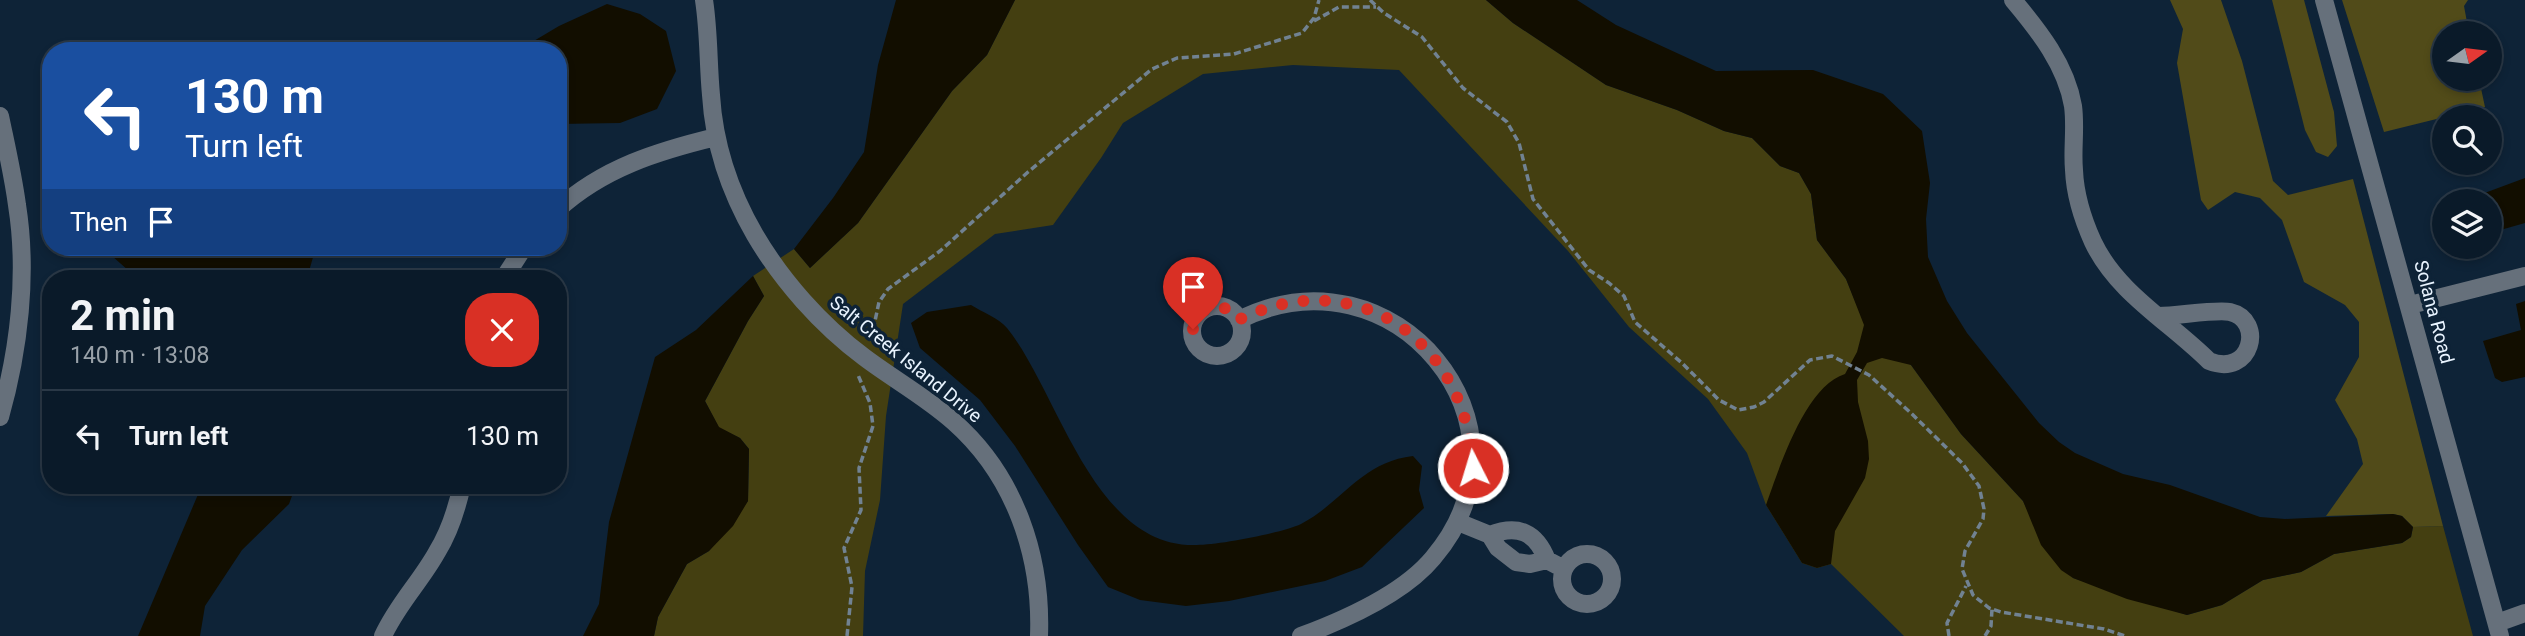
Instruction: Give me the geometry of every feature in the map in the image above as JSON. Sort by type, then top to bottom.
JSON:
[{"type":"street","name":"Salt Creek Island Drive","points":[[704,0],[709,31],[710,96],[716,137],[739,205],[774,265],[828,326],[862,356],[932,404],[982,451],[1015,506],[1028,541],[1038,578],[1039,636]]},
{"type":"street","points":[[2013,0],[2035,26],[2065,79],[2073,106],[2076,192],[2095,245],[2113,274],[2139,301],[2209,360],[2219,365],[2231,364],[2248,351],[2249,328],[2243,319],[2234,313],[2222,311],[2159,316]]},
{"type":"street","name":"Solana Road","points":[[2325,0],[2499,629]]},
{"type":"street","points":[[0,116],[18,207],[21,249],[20,304],[15,349],[0,417]]},
{"type":"street","points":[[567,202],[599,178],[626,164],[665,149],[716,137]]},
{"type":"street","points":[[2410,305],[2525,276]]},
{"type":"street","points":[[1238,320],[1267,307],[1300,302],[1351,304],[1378,313],[1419,340],[1451,381],[1468,423],[1473,468],[1469,494],[1458,522],[1431,561],[1412,578],[1348,615],[1301,636]]},
{"type":"street","points":[[383,636],[396,611],[437,554],[457,508],[460,494]]},
{"type":"street","points":[[1458,522],[1490,535],[1498,548],[1516,562],[1530,564],[1547,561],[1564,569]]},
{"type":"street","points":[[1490,535],[1509,530],[1524,530],[1539,544],[1547,561]]},
{"type":"street","points":[[2499,629],[2525,614]]},
{"type":"path","points":[[1310,25],[1319,0]]},
{"type":"path","points":[[1370,0],[1422,37],[1463,88],[1507,122],[1522,150],[1533,199],[1589,270],[1624,296],[1635,322],[1683,363],[1720,400],[1738,410],[1754,407],[1764,402],[1810,360],[1824,356],[1842,359],[1869,375],[1962,463],[1979,485],[1984,509],[1979,528],[1962,559],[1966,584],[1973,595],[1992,609],[2039,620],[2104,629],[2125,636]]},
{"type":"path","points":[[847,636],[852,587],[844,548],[861,510],[859,468],[873,426],[870,403],[857,366],[874,332],[879,302],[888,289],[940,251],[1028,172],[1152,69],[1177,58],[1234,54],[1284,40],[1302,33],[1339,7],[1378,7]]},
{"type":"path","points":[[1949,636],[1947,624],[1966,584]]},
{"type":"path","points":[[1985,636],[1991,626],[1992,609]]},
{"type":"shaded area","points":[[896,0],[1015,0],[987,55],[952,91],[858,223],[810,268],[794,249],[864,152],[878,65]]},
{"type":"shaded area","points":[[1015,0],[1486,0],[1513,23],[1606,85],[1677,110],[1724,131],[1752,138],[1780,166],[1799,173],[1811,194],[1817,240],[1846,279],[1865,325],[1911,365],[1961,434],[2023,501],[2033,521],[2073,578],[2187,615],[2222,605],[2263,580],[2301,572],[2334,554],[2402,543],[2411,537],[2413,527],[2443,526],[2473,636],[1904,636],[1831,564],[1817,568],[1802,563],[1766,505],[1747,453],[1708,399],[1629,327],[1568,251],[1399,70],[1293,65],[1203,74],[1123,123],[1053,225],[995,234],[903,304],[886,416],[880,500],[865,571],[863,636],[654,636],[658,617],[687,564],[709,551],[748,501],[749,449],[740,438],[719,428],[705,401],[764,296],[753,276],[794,249],[810,268],[858,223],[952,91],[987,55]]},
{"type":"shaded area","points":[[1486,0],[1577,0],[1616,25],[1716,71],[1813,70],[1883,94],[1922,131],[1930,183],[1926,219],[1928,257],[1947,301],[1967,333],[2039,423],[2059,442],[2075,453],[2123,474],[2170,485],[2260,517],[2285,519],[2393,514],[2402,516],[2413,527],[2411,537],[2402,543],[2334,554],[2301,572],[2263,580],[2222,605],[2187,615],[2127,599],[2073,578],[2061,570],[2041,545],[2023,501],[1961,434],[1911,365],[1882,358],[1867,363],[1857,380],[1858,402],[1868,441],[1869,459],[1865,478],[1835,531],[1831,564],[1817,568],[1802,563],[1766,505],[1795,430],[1818,394],[1845,374],[1857,352],[1864,325],[1846,279],[1817,240],[1811,194],[1799,173],[1780,166],[1752,138],[1724,131],[1677,110],[1606,85],[1513,23]]},
{"type":"shaded area","points":[[2170,0],[2221,0],[2242,61],[2273,181],[2288,195],[2353,179],[2443,526],[2413,527],[2402,516],[2393,514],[2326,516],[2363,464],[2357,439],[2335,400],[2359,357],[2359,322],[2345,305],[2304,282],[2282,220],[2260,198],[2235,192],[2208,210],[2201,200],[2177,63],[2183,29]]},
{"type":"shaded area","points":[[2272,0],[2304,0],[2334,112],[2337,146],[2328,157],[2316,152],[2305,130]]},
{"type":"shaded area","points":[[2342,0],[2468,0],[2464,6],[2467,21],[2432,21],[2432,91],[2482,91],[2485,105],[2432,105],[2432,120],[2384,132]]},
{"type":"shaded area","points":[[607,4],[640,14],[666,31],[676,71],[657,109],[620,123],[567,124],[567,42],[532,42],[559,26]]},
{"type":"shaded area","points":[[2525,178],[2525,223],[2502,230],[2502,189],[2495,189]]},
{"type":"shaded area","points":[[112,256],[313,256],[309,270],[128,270]]},
{"type":"shaded area","points":[[753,276],[764,296],[705,401],[719,427],[740,438],[749,449],[748,501],[733,526],[709,551],[687,564],[658,617],[654,636],[583,636],[599,604],[609,522],[655,357],[696,330]]},
{"type":"shaded area","points":[[2525,301],[2525,377],[2502,382],[2495,378],[2483,341],[2521,330],[2516,304]]},
{"type":"shaded area","points":[[971,305],[1007,328],[1026,356],[1082,462],[1105,495],[1131,522],[1161,539],[1197,545],[1280,531],[1301,524],[1316,515],[1379,466],[1413,456],[1422,466],[1419,490],[1424,508],[1362,567],[1325,581],[1229,601],[1186,606],[1140,600],[1108,587],[1015,446],[980,400],[920,348],[911,323],[927,312]]},
{"type":"shaded area","points":[[198,494],[293,494],[289,504],[242,550],[205,606],[200,636],[138,636]]},
{"type":"route","points":[[1193,329],[1196,318],[1202,312],[1217,306],[1229,309],[1238,320],[1267,307],[1300,302],[1351,304],[1378,313],[1419,340],[1451,381],[1468,423],[1473,468]]}]
